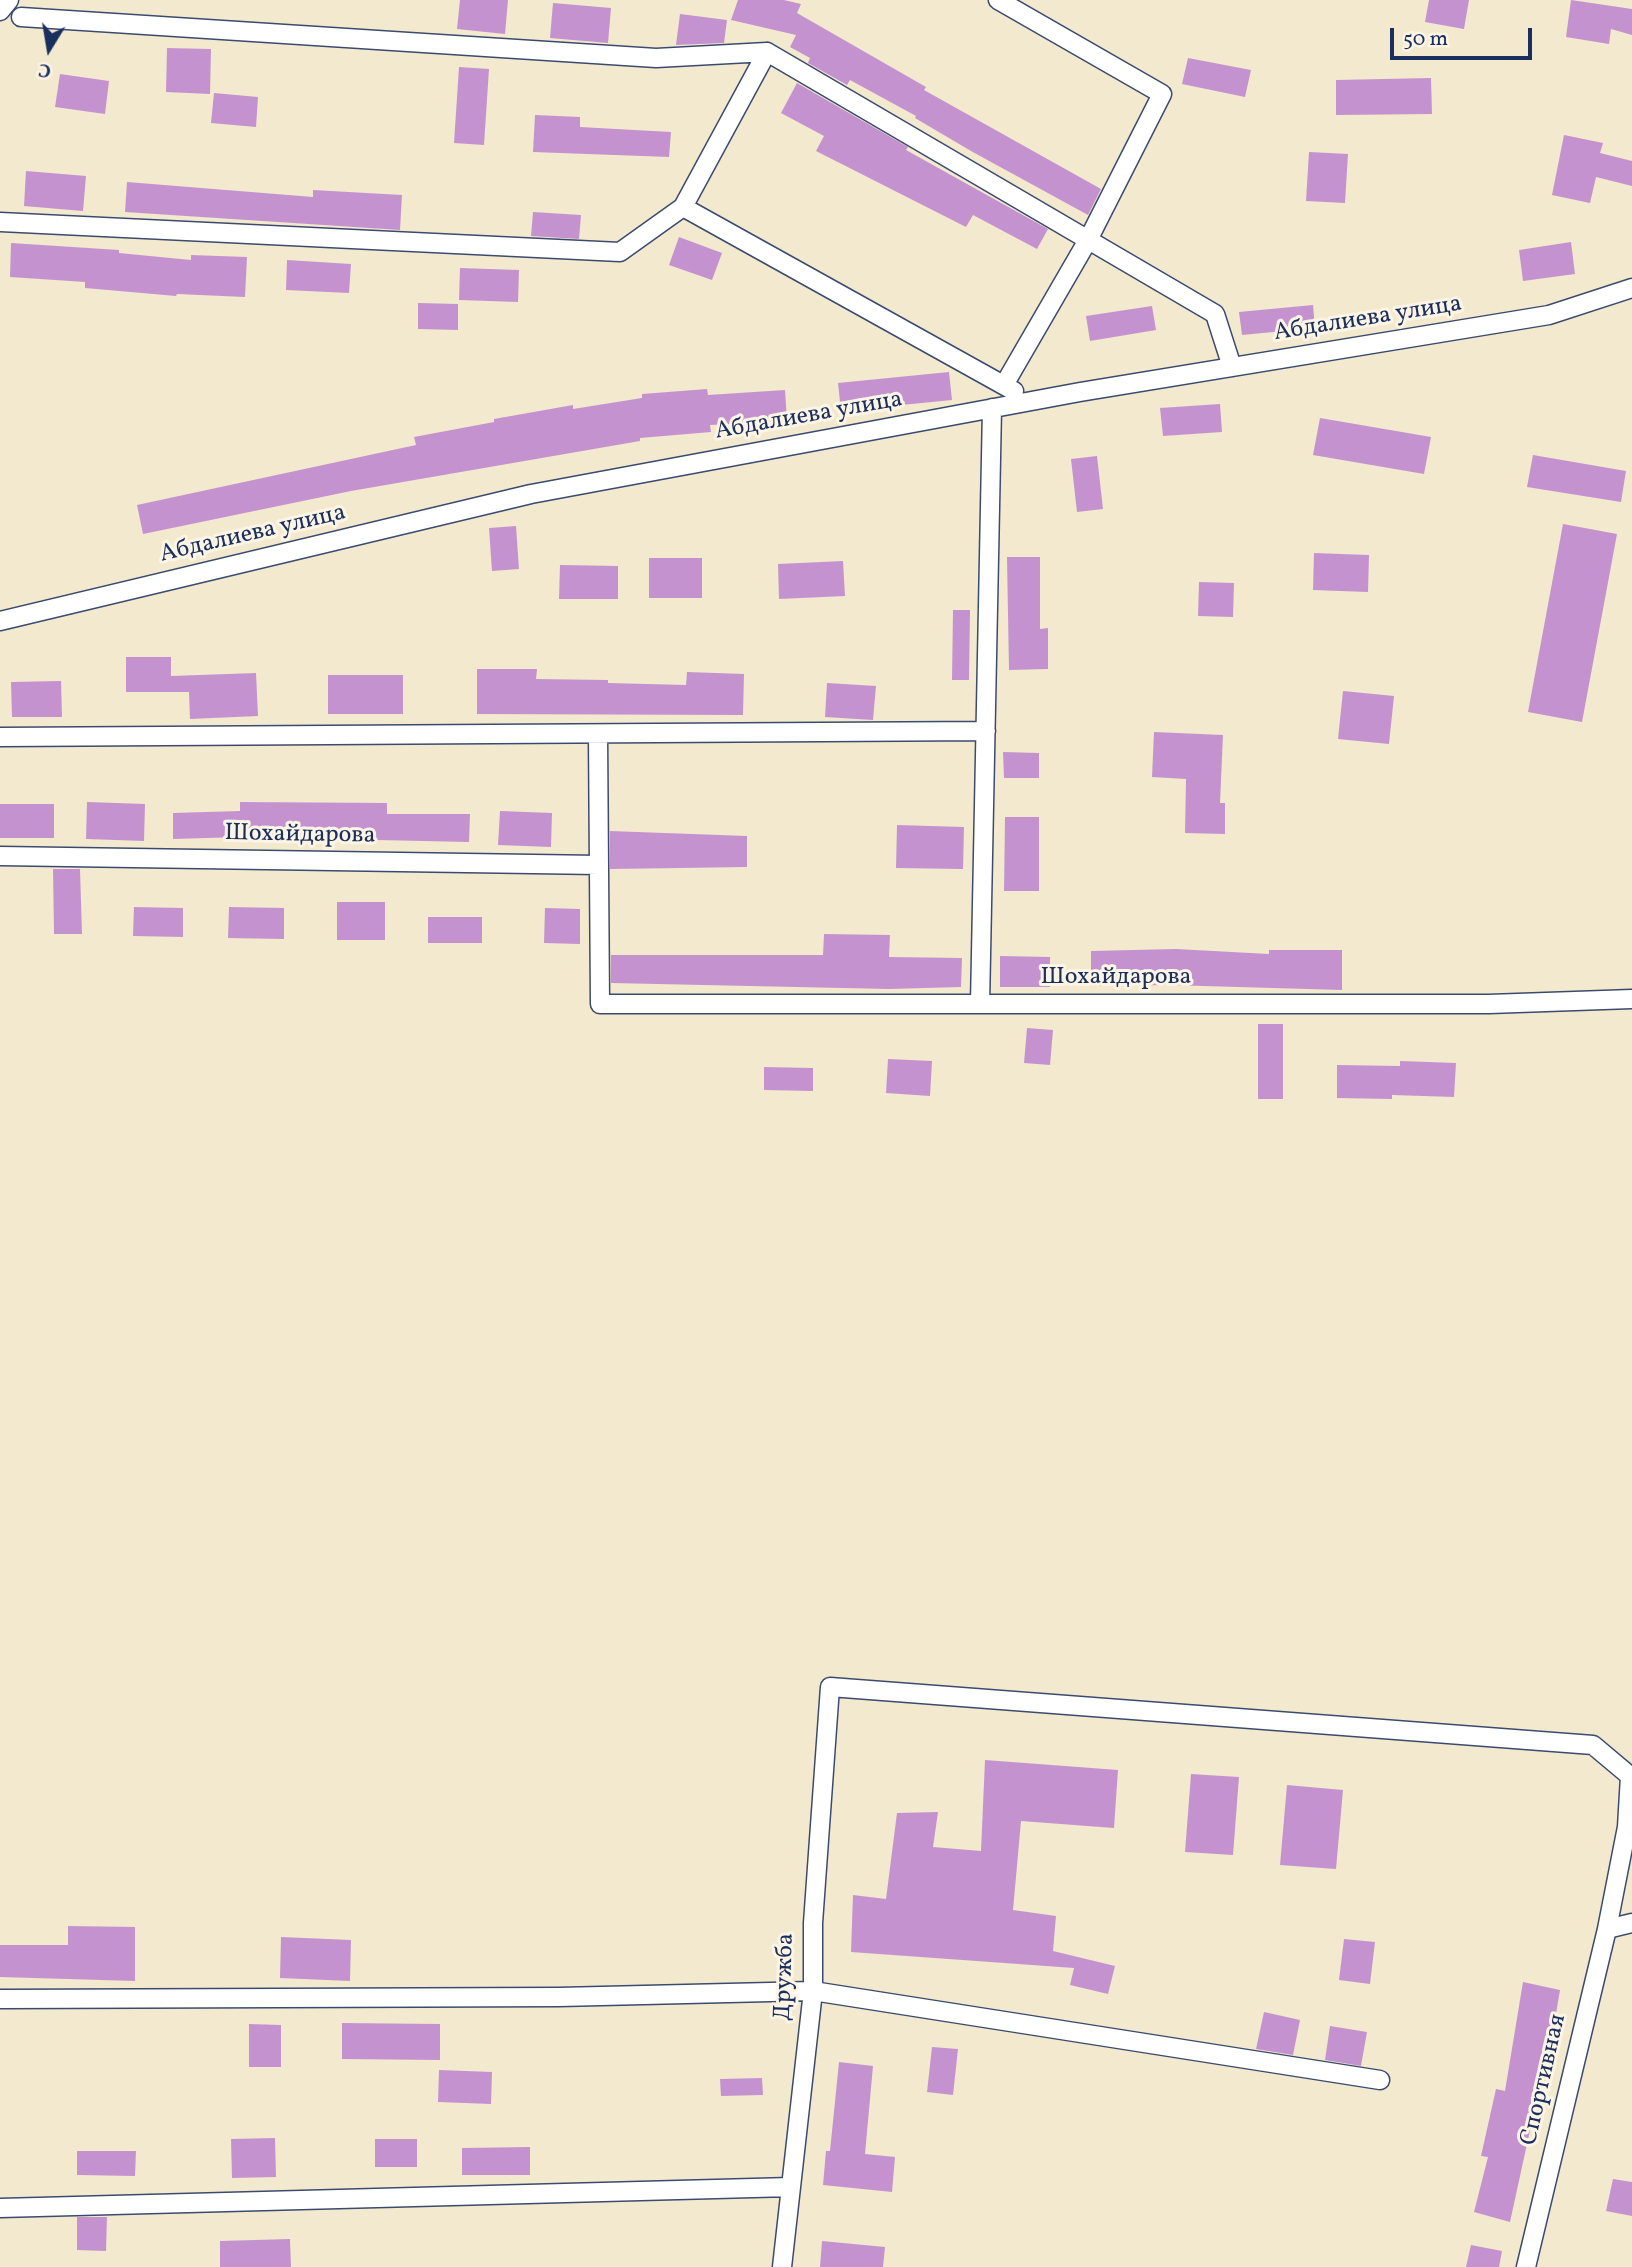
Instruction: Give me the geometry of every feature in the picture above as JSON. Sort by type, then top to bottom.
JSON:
[{"type":"street","points":[[0,11],[9,0]]},
{"type":"street","points":[[998,0],[1162,94],[1088,240],[1004,386]]},
{"type":"street","points":[[21,17],[656,58],[767,52],[1215,314],[1232,367]]},
{"type":"street","points":[[0,222],[620,253],[683,207],[767,52]]},
{"type":"street","points":[[683,207],[1032,401]]},
{"type":"street","name":"Абдалиева улица","points":[[0,621],[531,494],[992,408],[1549,315],[1632,288]]},
{"type":"street","points":[[980,1004],[992,408]]},
{"type":"street","points":[[0,737],[986,731]]},
{"type":"street","points":[[598,734],[599,865]]},
{"type":"street","name":"Шохайдарова","points":[[0,856],[599,865],[600,1004],[1489,1004],[1632,999]]},
{"type":"street","name":"Спортивная","points":[[830,1687],[1593,1745],[1630,1776],[1627,1827],[1607,1928],[1526,2267]]},
{"type":"street","name":"Дружба","points":[[782,2267],[813,1991],[813,1923],[830,1687]]},
{"type":"street","points":[[1607,1928],[1632,1923]]},
{"type":"street","points":[[0,1999],[559,1997],[813,1991],[1380,2080]]},
{"type":"street","points":[[0,2208],[791,2187]]},
{"type":"building","points":[[460,0],[508,0],[505,34],[457,29]]},
{"type":"building","points":[[738,0],[784,0],[801,4],[797,13],[926,87],[924,90],[1101,189],[1088,215],[850,80],[847,85],[808,63],[810,58],[790,47],[796,35],[731,20]]},
{"type":"building","points":[[1429,0],[1469,0],[1464,29],[1425,22]]},
{"type":"building","points":[[1571,0],[1632,9],[1632,35],[1611,29],[1609,44],[1566,37]]},
{"type":"building","points":[[553,3],[611,8],[608,43],[550,38]]},
{"type":"building","points":[[680,14],[727,20],[724,43],[676,45]]},
{"type":"building","points":[[167,48],[211,49],[210,94],[166,92]]},
{"type":"building","points":[[1188,58],[1251,70],[1245,97],[1182,84]]},
{"type":"building","points":[[459,67],[489,69],[484,145],[454,143]]},
{"type":"building","points":[[60,74],[109,81],[105,114],[55,107]]},
{"type":"building","points":[[1431,78],[1432,114],[1336,115],[1336,80]]},
{"type":"building","points":[[797,83],[908,147],[906,150],[1048,229],[1037,249],[973,215],[966,227],[816,151],[824,136],[781,113]]},
{"type":"building","points":[[214,93],[258,97],[256,127],[211,123]]},
{"type":"building","points":[[535,115],[580,117],[580,127],[671,132],[669,157],[533,152]]},
{"type":"building","points":[[1564,135],[1603,143],[1600,153],[1632,161],[1632,186],[1596,177],[1590,203],[1552,195]]},
{"type":"building","points":[[1309,152],[1348,154],[1345,203],[1306,201]]},
{"type":"building","points":[[26,171],[86,176],[83,211],[24,206]]},
{"type":"building","points":[[127,182],[313,197],[313,190],[402,195],[400,230],[125,212]]},
{"type":"building","points":[[533,212],[581,215],[579,239],[531,236]]},
{"type":"building","points":[[679,237],[722,253],[712,280],[669,265]]},
{"type":"building","points":[[1571,242],[1575,274],[1523,281],[1519,250]]},
{"type":"building","points":[[11,243],[119,250],[119,253],[191,260],[191,255],[247,257],[245,297],[176,296],[85,288],[85,282],[10,277]]},
{"type":"building","points":[[287,260],[351,264],[349,293],[286,290]]},
{"type":"building","points":[[460,268],[519,270],[518,302],[459,300]]},
{"type":"building","points":[[418,303],[458,304],[458,330],[418,329]]},
{"type":"building","points":[[1313,305],[1315,328],[1242,335],[1239,312]]},
{"type":"building","points":[[1152,306],[1156,330],[1090,341],[1086,316]]},
{"type":"building","points":[[949,372],[952,400],[841,411],[838,383]]},
{"type":"building","points":[[707,389],[708,395],[785,390],[787,421],[710,425],[711,432],[640,438],[640,441],[351,491],[143,534],[137,505],[416,445],[414,437],[494,422],[494,419],[573,405],[573,409],[642,398],[642,394]]},
{"type":"building","points":[[1220,404],[1222,432],[1163,436],[1160,408]]},
{"type":"building","points":[[1320,418],[1431,437],[1424,474],[1313,455]]},
{"type":"building","points":[[1533,455],[1626,471],[1621,502],[1527,487]]},
{"type":"building","points":[[1097,456],[1103,509],[1077,512],[1071,459]]},
{"type":"building","points":[[1563,524],[1617,534],[1582,722],[1528,712]]},
{"type":"building","points":[[516,526],[519,569],[492,571],[489,528]]},
{"type":"building","points":[[1314,553],[1369,555],[1368,592],[1313,590]]},
{"type":"building","points":[[1007,557],[1040,557],[1040,629],[1048,628],[1048,669],[1009,670]]},
{"type":"building","points":[[649,558],[702,558],[702,598],[649,598]]},
{"type":"building","points":[[843,561],[845,596],[779,599],[778,564]]},
{"type":"building","points":[[560,565],[618,566],[618,599],[559,599]]},
{"type":"building","points":[[1199,582],[1234,583],[1233,617],[1198,616]]},
{"type":"building","points":[[953,610],[970,610],[969,680],[952,680]]},
{"type":"building","points":[[126,657],[171,657],[171,676],[256,673],[258,716],[190,719],[189,692],[126,692]]},
{"type":"building","points":[[477,669],[537,669],[536,679],[686,685],[687,672],[744,674],[743,715],[477,714]]},
{"type":"building","points":[[328,675],[403,675],[403,714],[328,714]]},
{"type":"building","points":[[61,681],[62,717],[12,717],[11,682]]},
{"type":"building","points":[[827,683],[876,686],[873,720],[825,717]]},
{"type":"building","points":[[1343,691],[1394,696],[1389,744],[1338,739]]},
{"type":"building","points":[[1154,732],[1223,735],[1220,803],[1225,803],[1225,834],[1185,833],[1186,779],[1152,777]]},
{"type":"building","points":[[1003,752],[1039,753],[1039,778],[1004,778]]},
{"type":"building","points":[[87,802],[145,804],[144,841],[86,839]]},
{"type":"building","points":[[240,802],[387,803],[387,814],[470,814],[469,842],[240,837],[173,839],[173,813],[240,811]]},
{"type":"building","points":[[0,804],[54,804],[54,838],[0,838]]},
{"type":"building","points":[[500,811],[552,813],[551,847],[498,845]]},
{"type":"building","points":[[1005,817],[1039,817],[1039,891],[1004,891]]},
{"type":"building","points":[[897,825],[964,827],[963,869],[896,868]]},
{"type":"building","points":[[610,831],[747,836],[747,867],[610,869]]},
{"type":"building","points":[[53,869],[80,869],[82,934],[54,934]]},
{"type":"building","points":[[337,902],[385,902],[385,940],[337,940]]},
{"type":"building","points":[[134,907],[183,908],[183,937],[133,936]]},
{"type":"building","points":[[229,907],[284,908],[284,939],[228,938]]},
{"type":"building","points":[[545,908],[580,909],[580,944],[544,943]]},
{"type":"building","points":[[428,917],[482,917],[482,943],[428,943]]},
{"type":"building","points":[[824,934],[890,935],[889,957],[962,958],[961,987],[889,989],[611,983],[611,955],[823,955]]},
{"type":"building","points":[[1176,949],[1269,954],[1269,950],[1342,950],[1342,990],[1169,985],[1091,986],[1091,951]]},
{"type":"building","points":[[1000,956],[1050,957],[1050,987],[1000,987]]},
{"type":"building","points":[[1258,1024],[1283,1024],[1283,1099],[1258,1099]]},
{"type":"building","points":[[1027,1028],[1053,1030],[1050,1065],[1024,1063]]},
{"type":"building","points":[[888,1059],[932,1061],[930,1096],[886,1093]]},
{"type":"building","points":[[1400,1061],[1456,1063],[1454,1097],[1392,1095],[1392,1099],[1337,1098],[1337,1065],[1400,1066]]},
{"type":"building","points":[[764,1067],[813,1068],[813,1091],[764,1090]]},
{"type":"building","points":[[985,1760],[1118,1770],[1114,1828],[1021,1821],[1013,1910],[1056,1916],[1053,1951],[1115,1966],[1108,1994],[1070,1985],[1074,1968],[851,1952],[853,1895],[886,1899],[897,1813],[938,1812],[933,1847],[981,1851]]},
{"type":"building","points":[[1191,1774],[1239,1777],[1233,1855],[1185,1852]]},
{"type":"building","points":[[1287,1785],[1343,1790],[1336,1869],[1280,1865]]},
{"type":"building","points":[[68,1926],[135,1927],[135,1981],[0,1977],[0,1945],[68,1945]]},
{"type":"building","points":[[281,1937],[351,1940],[350,1981],[280,1978]]},
{"type":"building","points":[[1344,1939],[1375,1942],[1370,1984],[1339,1980]]},
{"type":"building","points":[[1523,1982],[1560,1990],[1543,2090],[1539,2089],[1510,2222],[1474,2212],[1488,2157],[1481,2156],[1496,2089],[1505,2091]]},
{"type":"building","points":[[1264,2012],[1300,2020],[1293,2055],[1256,2049]]},
{"type":"building","points":[[342,2023],[440,2024],[440,2060],[342,2059]]},
{"type":"building","points":[[249,2024],[281,2025],[281,2067],[249,2067]]},
{"type":"building","points":[[1330,2026],[1367,2032],[1361,2066],[1325,2060]]},
{"type":"building","points":[[932,2047],[958,2049],[953,2095],[927,2092]]},
{"type":"building","points":[[839,2062],[873,2066],[865,2154],[895,2157],[892,2192],[823,2185],[826,2151],[830,2151]]},
{"type":"building","points":[[439,2070],[492,2072],[491,2104],[438,2102]]},
{"type":"building","points":[[762,2078],[763,2095],[721,2096],[720,2079]]},
{"type":"building","points":[[275,2138],[276,2177],[232,2178],[231,2139]]},
{"type":"building","points":[[375,2139],[417,2139],[417,2167],[375,2167]]},
{"type":"building","points":[[530,2147],[530,2175],[462,2175],[462,2148]]},
{"type":"building","points":[[77,2151],[136,2151],[135,2176],[77,2175]]},
{"type":"building","points":[[1613,2179],[1632,2182],[1632,2216],[1606,2211]]},
{"type":"building","points":[[77,2217],[107,2217],[106,2251],[77,2250]]},
{"type":"building","points":[[290,2239],[291,2267],[220,2267],[220,2241]]},
{"type":"building","points":[[822,2241],[885,2247],[883,2267],[820,2267]]},
{"type":"building","points":[[1471,2245],[1502,2251],[1499,2267],[1466,2267]]}]
